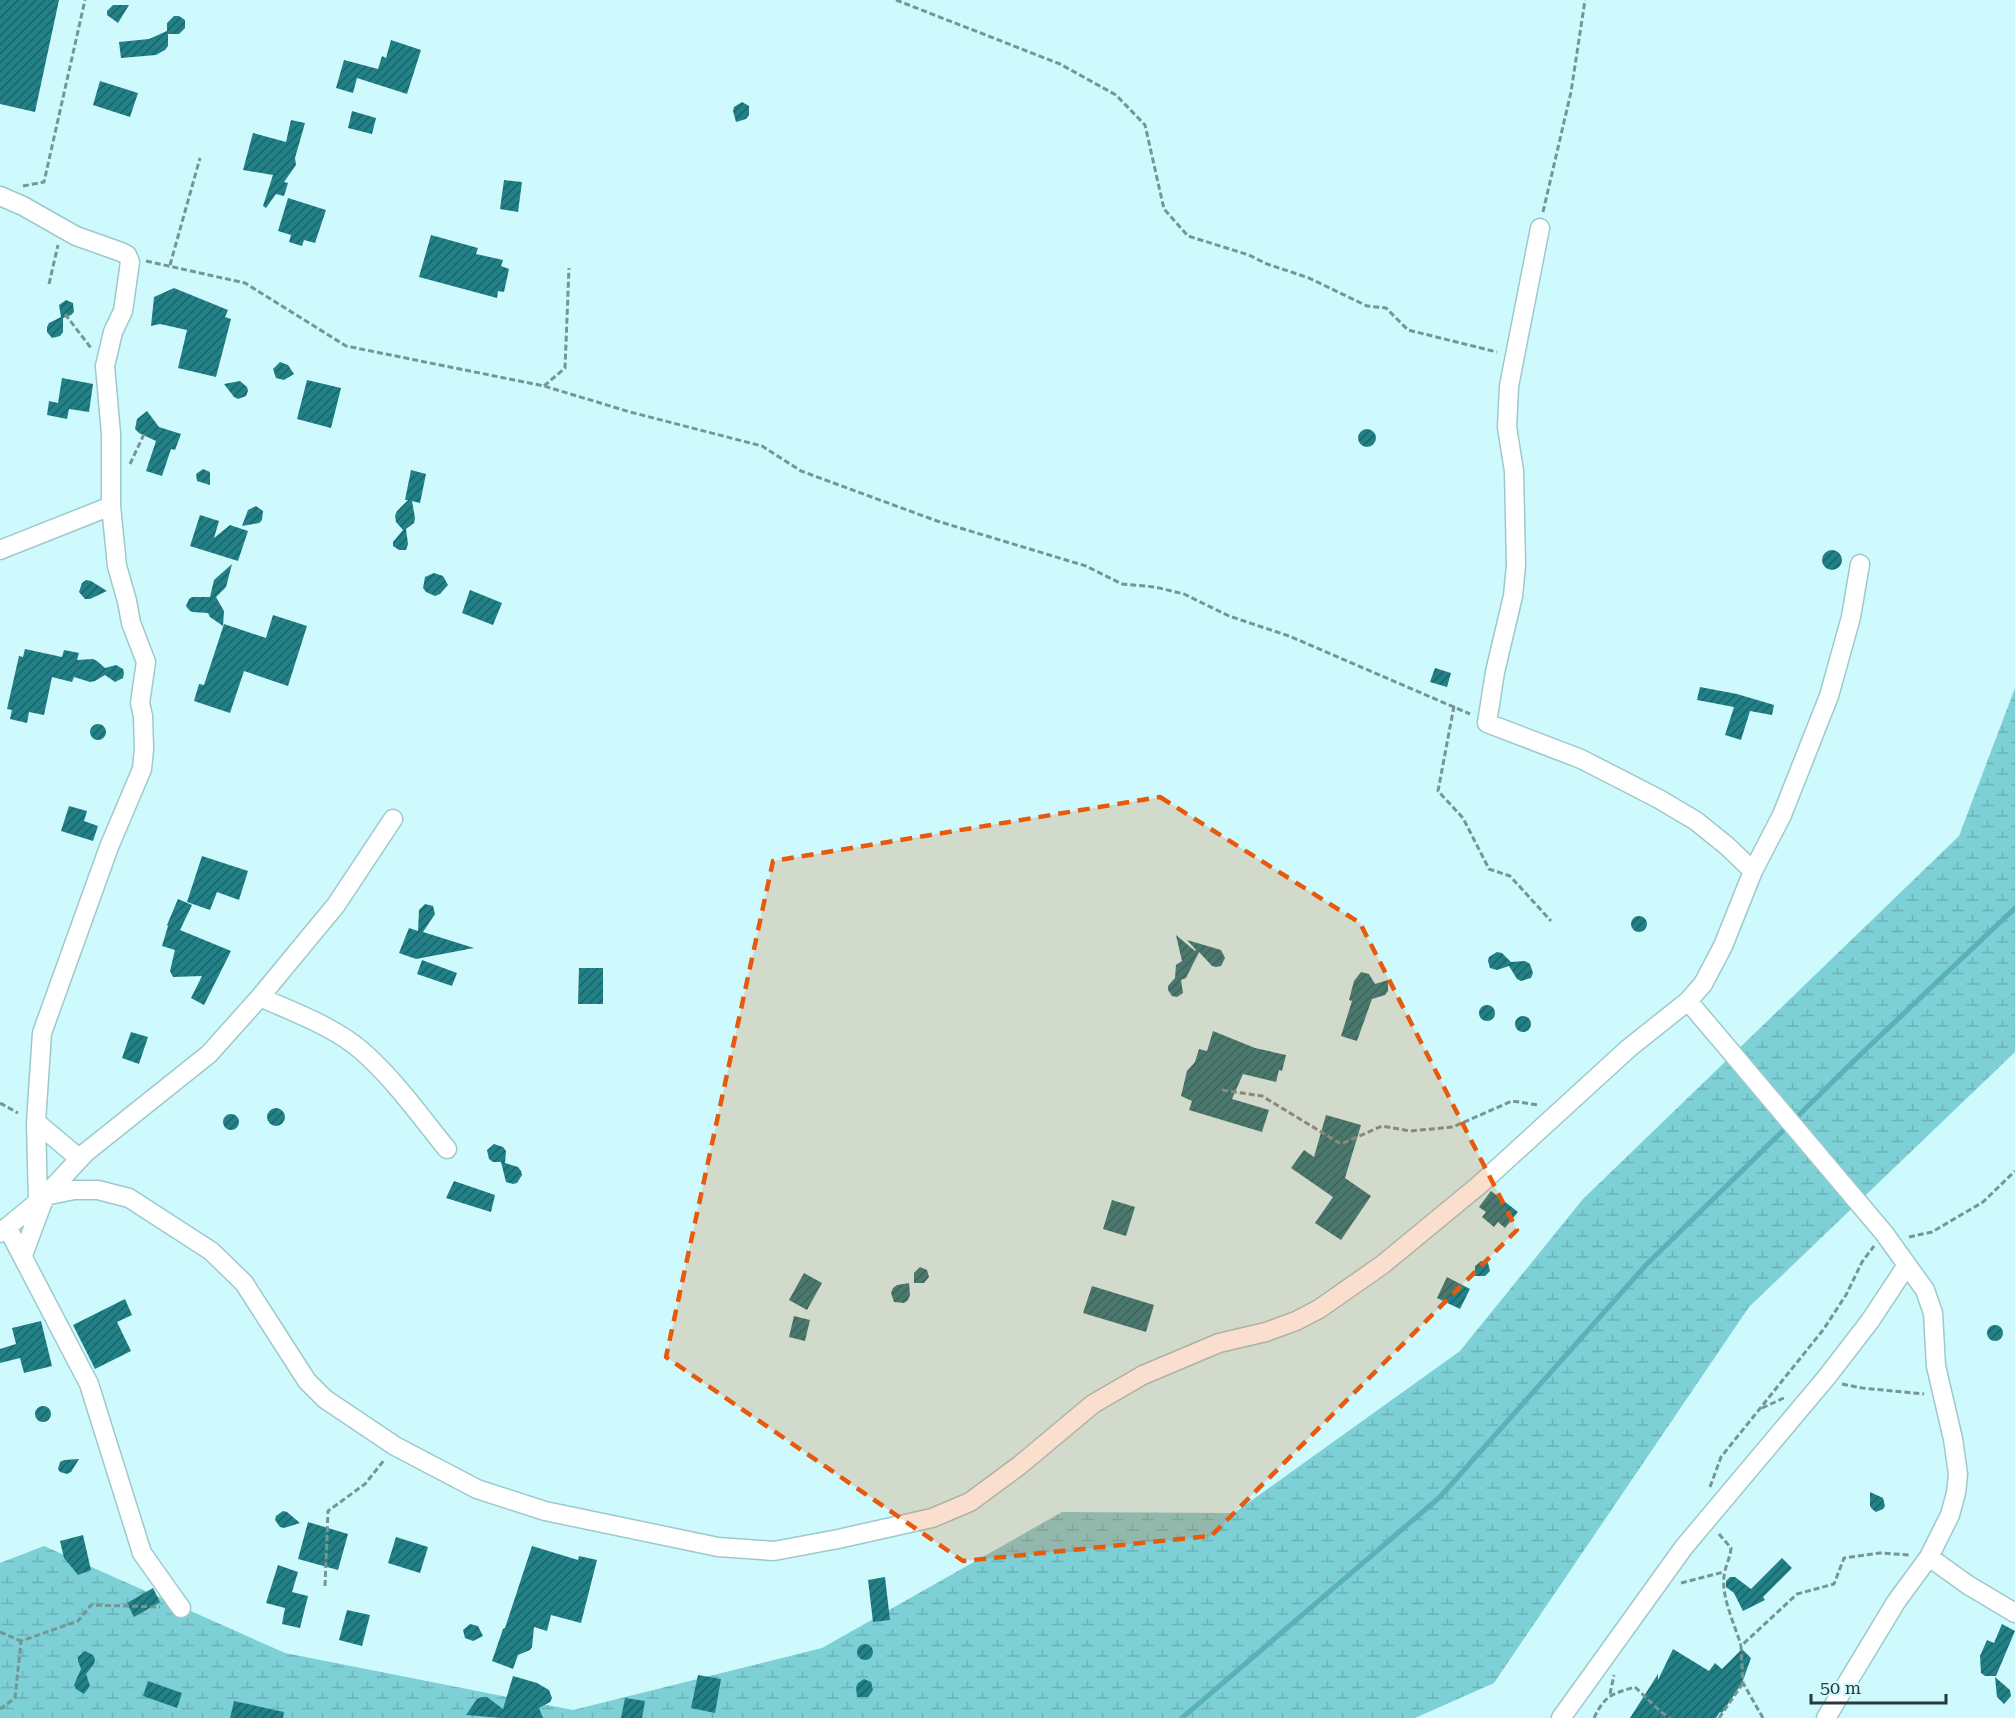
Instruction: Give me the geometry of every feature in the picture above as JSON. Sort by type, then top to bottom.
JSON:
[{"type":"street","points":[[0,193],[76,237],[121,252],[129,258],[131,268],[123,311],[113,332],[105,366],[111,434],[111,506],[117,566],[131,623],[146,662],[140,703],[144,749],[142,769],[109,847],[42,1033],[36,1122],[42,1199],[23,1255]]},
{"type":"street","points":[[1540,228],[1509,386],[1507,427],[1514,471],[1516,565],[1513,596],[1487,723],[1581,759],[1659,799],[1696,821],[1753,871]]},
{"type":"street","points":[[0,550],[111,506]]},
{"type":"street","points":[[42,1199],[74,1191],[98,1190],[129,1198],[211,1251],[244,1283],[307,1381],[325,1399],[395,1446],[477,1488],[545,1511],[718,1547],[774,1551],[932,1518],[970,1502],[1020,1465],[1093,1404],[1143,1375],[1219,1343],[1266,1332],[1296,1321],[1319,1309],[1383,1265],[1478,1186],[1629,1048],[1688,1001],[1703,984],[1723,946],[1753,871],[1782,814],[1829,696],[1851,617],[1860,564]]},
{"type":"street","points":[[181,1608],[142,1553],[89,1384],[23,1255],[4,1230],[42,1199],[80,1159],[209,1054],[260,997],[336,905],[393,819]]},
{"type":"street","points":[[260,997],[325,1027],[361,1050],[396,1086],[447,1149]]},
{"type":"street","points":[[1688,1001],[1888,1238],[1925,1290],[1933,1313],[1936,1366],[1953,1439],[1958,1474],[1956,1493],[1950,1515],[1929,1557],[1874,1635],[1826,1718]]},
{"type":"street","points":[[36,1122],[80,1159]]},
{"type":"street","points":[[1561,1718],[1684,1547],[1826,1378],[1870,1321],[1907,1265]]},
{"type":"street","points":[[1929,1557],[1968,1585],[2015,1612]]},
{"type":"path","points":[[22,186],[44,182],[86,0]]},
{"type":"path","points":[[896,0],[1060,64],[1116,95],[1145,125],[1164,209],[1188,236],[1249,255],[1309,278],[1367,306],[1386,308],[1408,330],[1514,356]]},
{"type":"path","points":[[1540,228],[1571,92],[1585,0]]},
{"type":"path","points":[[170,265],[200,158]]},
{"type":"path","points":[[49,284],[63,228]]},
{"type":"path","points":[[129,258],[246,283],[346,346],[544,386],[630,412],[762,446],[801,471],[937,521],[1086,566],[1122,584],[1155,587],[1184,594],[1229,616],[1288,636],[1454,706],[1487,723]]},
{"type":"path","points":[[544,386],[565,368],[569,268]]},
{"type":"path","points":[[65,314],[105,366]]},
{"type":"path","points":[[1454,706],[1438,792],[1463,818],[1489,869],[1510,876],[1551,921]]},
{"type":"path","points":[[1221,1090],[1262,1096],[1341,1144],[1382,1126],[1410,1131],[1453,1127],[1512,1101],[1561,1109]]},
{"type":"path","points":[[1903,1238],[1932,1232],[1983,1202],[2015,1171]]},
{"type":"path","points":[[1826,1378],[1840,1384],[1862,1388],[1941,1395]]},
{"type":"path","points":[[1760,1409],[1788,1396]]},
{"type":"path","points":[[325,1586],[328,1511],[365,1484],[395,1446]]},
{"type":"path","points":[[1762,1718],[1743,1683],[1741,1646],[1797,1594],[1834,1584],[1844,1558],[1880,1553],[1929,1557]]},
{"type":"path","points":[[0,1632],[21,1641],[78,1621],[91,1605],[181,1608]]},
{"type":"path","points":[[0,1709],[15,1698],[21,1641]]},
{"type":"path","points":[[1719,1718],[1743,1683]]},
{"type":"path","points":[[1594,1718],[1610,1694],[1635,1687],[1670,1718]]},
{"type":"highlighted area","points":[[1160,797],[1360,923],[1517,1230],[1211,1536],[963,1561],[666,1357],[773,861]]},
{"type":"green space","points":[[2015,688],[2015,1052],[1749,1307],[1494,1683],[1415,1718],[0,1718],[0,1563],[44,1546],[285,1653],[573,1710],[822,1648],[1062,1512],[1234,1513],[1460,1351],[1583,1199],[1959,836]]},
{"type":"building","points":[[0,0],[59,0],[35,112],[0,104]]},
{"type":"building","points":[[113,5],[129,5],[118,23],[107,15],[107,11]]},
{"type":"building","points":[[174,16],[185,20],[185,28],[179,34],[168,34],[168,46],[165,50],[156,55],[121,58],[119,42],[149,39],[167,31],[167,23]]},
{"type":"building","points":[[391,40],[421,50],[407,94],[357,78],[353,93],[336,88],[344,60],[378,69],[382,56],[386,58]]},
{"type":"building","points":[[100,81],[138,93],[130,117],[93,105]]},
{"type":"building","points":[[742,102],[749,106],[749,115],[746,119],[736,122],[734,107]]},
{"type":"building","points":[[352,111],[376,118],[372,134],[348,128]]},
{"type":"building","points":[[291,120],[305,123],[295,158],[296,165],[284,182],[288,183],[284,196],[276,194],[266,208],[263,206],[273,175],[243,170],[253,133],[286,142]]},
{"type":"building","points":[[504,180],[522,182],[518,212],[500,209]]},
{"type":"building","points":[[288,198],[326,210],[315,243],[304,240],[302,246],[289,242],[291,235],[278,231]]},
{"type":"building","points":[[431,235],[478,248],[476,254],[503,260],[501,266],[509,269],[504,292],[498,291],[497,298],[419,277]]},
{"type":"building","points":[[174,288],[228,310],[225,317],[231,319],[216,377],[178,368],[187,330],[160,324],[151,326],[154,297]]},
{"type":"building","points":[[66,300],[73,303],[74,312],[63,318],[63,332],[60,336],[52,338],[47,332],[47,327],[49,323],[61,317],[59,305]]},
{"type":"building","points":[[280,362],[288,365],[294,374],[284,380],[276,378],[273,369]]},
{"type":"building","points":[[62,378],[93,384],[89,412],[69,409],[67,419],[47,415],[49,401],[58,403]]},
{"type":"building","points":[[307,380],[341,388],[331,428],[297,419]]},
{"type":"building","points":[[240,381],[248,391],[246,396],[238,399],[224,384]]},
{"type":"building","points":[[147,411],[159,427],[181,434],[175,450],[171,449],[162,476],[146,471],[156,441],[135,429],[137,419]]},
{"type":"building","points":[[1363,429],[1371,429],[1376,434],[1374,445],[1363,447],[1358,442],[1358,434]]},
{"type":"building","points":[[203,469],[210,472],[210,485],[197,481],[196,474]]},
{"type":"building","points":[[411,470],[426,474],[420,503],[412,501],[415,518],[414,523],[406,529],[408,544],[406,550],[399,550],[393,546],[393,542],[403,530],[396,522],[395,516],[408,500],[405,500]]},
{"type":"building","points":[[256,506],[263,511],[262,520],[259,523],[242,526],[248,510]]},
{"type":"building","points":[[200,515],[219,521],[214,538],[230,525],[248,531],[238,561],[190,546]]},
{"type":"building","points":[[1832,550],[1839,553],[1842,560],[1839,567],[1832,570],[1825,567],[1822,560],[1825,553]]},
{"type":"building","points":[[232,564],[226,587],[216,597],[224,611],[223,626],[208,613],[189,610],[186,606],[189,599],[210,597],[214,580]]},
{"type":"building","points":[[434,573],[443,576],[448,585],[435,596],[423,588],[425,577]]},
{"type":"building","points":[[86,580],[107,591],[85,599],[79,592],[82,583]]},
{"type":"building","points":[[470,590],[502,603],[493,625],[462,613]]},
{"type":"building","points":[[273,615],[307,626],[288,686],[244,671],[230,713],[194,701],[199,684],[204,685],[224,624],[266,638]]},
{"type":"building","points":[[25,649],[62,657],[64,650],[79,653],[77,660],[93,659],[105,668],[116,665],[123,669],[123,678],[115,682],[105,675],[90,682],[74,677],[72,682],[52,677],[44,715],[29,712],[27,723],[10,719],[12,710],[7,709],[19,656],[23,657]]},
{"type":"building","points":[[1435,668],[1451,673],[1447,687],[1430,682]]},
{"type":"building","points":[[1700,687],[1737,694],[1774,705],[1772,715],[1750,711],[1741,740],[1725,735],[1734,707],[1697,700]]},
{"type":"building","points":[[95,724],[101,724],[106,732],[104,738],[95,740],[90,735],[90,729]]},
{"type":"building","points":[[69,806],[87,811],[84,821],[98,826],[93,841],[61,831]]},
{"type":"building","points":[[202,856],[248,871],[239,900],[217,892],[210,910],[187,902]]},
{"type":"building","points":[[178,899],[192,905],[180,930],[231,951],[204,1005],[191,998],[202,976],[173,977],[170,971],[175,950],[162,946],[167,925]]},
{"type":"building","points":[[425,904],[433,906],[435,914],[423,932],[474,948],[416,959],[399,953],[409,928],[418,931],[419,910]]},
{"type":"building","points":[[1636,916],[1642,916],[1647,924],[1645,930],[1636,932],[1631,927],[1631,921]]},
{"type":"building","points":[[1176,935],[1195,951],[1187,940],[1221,950],[1225,958],[1221,966],[1216,967],[1212,966],[1199,952],[1186,978],[1181,980],[1183,993],[1177,997],[1172,996],[1168,990],[1168,986],[1175,978],[1176,965],[1182,961]]},
{"type":"building","points":[[1497,952],[1502,953],[1511,962],[1525,961],[1530,964],[1533,973],[1531,978],[1521,981],[1517,979],[1509,966],[1497,970],[1490,968],[1489,957]]},
{"type":"building","points":[[422,960],[457,973],[452,986],[417,974]]},
{"type":"building","points":[[579,968],[603,968],[603,1004],[578,1004]]},
{"type":"building","points":[[1361,972],[1369,974],[1375,984],[1388,980],[1388,991],[1385,995],[1372,999],[1357,1041],[1341,1036],[1352,1001],[1349,1000],[1354,981]]},
{"type":"building","points":[[1484,1005],[1490,1005],[1495,1013],[1493,1019],[1484,1021],[1479,1016],[1479,1010]]},
{"type":"building","points":[[1520,1016],[1526,1016],[1531,1024],[1529,1030],[1520,1032],[1515,1027],[1515,1021]]},
{"type":"building","points":[[1213,1031],[1255,1048],[1286,1055],[1282,1071],[1279,1070],[1276,1082],[1243,1074],[1232,1099],[1269,1110],[1262,1132],[1189,1110],[1192,1101],[1181,1096],[1187,1071],[1195,1062],[1199,1049],[1207,1051]]},
{"type":"building","points":[[131,1032],[148,1037],[139,1064],[122,1058]]},
{"type":"building","points":[[272,1108],[280,1108],[285,1113],[283,1124],[272,1126],[267,1121],[267,1113]]},
{"type":"building","points":[[231,1114],[237,1116],[239,1122],[237,1128],[231,1130],[225,1128],[223,1122],[225,1116]]},
{"type":"building","points":[[1326,1115],[1361,1125],[1345,1178],[1371,1196],[1341,1240],[1315,1223],[1333,1197],[1291,1168],[1304,1150],[1314,1157]]},
{"type":"building","points":[[494,1144],[503,1147],[506,1151],[505,1163],[518,1167],[521,1171],[522,1175],[517,1183],[506,1182],[501,1162],[493,1162],[489,1159],[487,1150]]},
{"type":"building","points":[[454,1181],[495,1195],[491,1212],[446,1198]]},
{"type":"building","points":[[1491,1191],[1518,1212],[1505,1228],[1498,1222],[1494,1227],[1482,1217],[1486,1212],[1479,1207]]},
{"type":"building","points":[[1112,1200],[1135,1207],[1126,1236],[1103,1229]]},
{"type":"building","points":[[1481,1261],[1488,1263],[1490,1271],[1485,1276],[1475,1276],[1475,1266]]},
{"type":"building","points":[[920,1267],[927,1270],[929,1277],[924,1283],[914,1283],[914,1273]]},
{"type":"building","points":[[804,1273],[822,1283],[807,1310],[789,1300]]},
{"type":"building","points":[[1447,1277],[1470,1289],[1460,1309],[1437,1298]]},
{"type":"building","points":[[909,1283],[908,1300],[904,1303],[894,1302],[891,1293],[893,1288]]},
{"type":"building","points":[[1092,1286],[1154,1305],[1146,1332],[1083,1313]]},
{"type":"building","points":[[125,1299],[132,1315],[117,1322],[131,1351],[95,1369],[73,1325]]},
{"type":"building","points":[[794,1316],[810,1320],[805,1341],[789,1337]]},
{"type":"building","points":[[41,1321],[52,1366],[24,1373],[20,1358],[0,1363],[0,1349],[16,1344],[12,1328]]},
{"type":"building","points":[[1995,1325],[2001,1327],[2003,1333],[2001,1339],[1995,1341],[1989,1339],[1987,1333],[1989,1327]]},
{"type":"building","points":[[40,1406],[46,1406],[51,1414],[49,1420],[40,1422],[35,1417],[35,1411]]},
{"type":"building","points":[[79,1459],[71,1472],[67,1474],[58,1469],[60,1462],[64,1460]]},
{"type":"building","points":[[1870,1492],[1883,1498],[1885,1506],[1883,1509],[1876,1512],[1872,1509]]},
{"type":"building","points":[[283,1511],[300,1523],[280,1527],[275,1520],[276,1516]]},
{"type":"building","points":[[308,1522],[348,1534],[338,1570],[298,1559]]},
{"type":"building","points":[[83,1535],[91,1570],[78,1575],[64,1558],[60,1541]]},
{"type":"building","points":[[396,1537],[428,1547],[420,1573],[388,1563]]},
{"type":"building","points":[[532,1546],[578,1560],[579,1556],[597,1560],[581,1623],[551,1615],[547,1631],[534,1627],[532,1647],[518,1655],[513,1669],[492,1661]]},
{"type":"building","points":[[1782,1558],[1792,1568],[1763,1597],[1765,1600],[1743,1611],[1734,1593],[1726,1587],[1726,1581],[1730,1577],[1735,1577],[1751,1589]]},
{"type":"building","points":[[278,1565],[298,1572],[292,1592],[308,1596],[300,1628],[282,1624],[285,1608],[266,1603]]},
{"type":"building","points":[[885,1577],[890,1620],[873,1622],[868,1580]]},
{"type":"building","points":[[153,1588],[160,1602],[134,1617],[127,1603]]},
{"type":"building","points":[[347,1610],[370,1615],[362,1646],[339,1640]]},
{"type":"building","points":[[470,1624],[478,1626],[483,1636],[473,1641],[465,1638],[463,1630]]},
{"type":"building","points":[[2002,1624],[2015,1631],[1996,1676],[1985,1676],[1981,1673],[1980,1656],[1987,1640],[1994,1643]]},
{"type":"building","points":[[865,1644],[871,1646],[873,1652],[871,1658],[865,1660],[859,1658],[857,1652],[859,1646]]},
{"type":"building","points":[[1673,1649],[1709,1671],[1715,1663],[1722,1669],[1742,1649],[1751,1658],[1742,1683],[1722,1713],[1720,1712],[1716,1718],[1630,1718],[1658,1674],[1658,1680]]},
{"type":"building","points":[[85,1651],[93,1655],[95,1659],[86,1674],[90,1686],[84,1694],[74,1685],[81,1669],[78,1657]]},
{"type":"building","points":[[698,1675],[721,1679],[715,1713],[691,1708]]},
{"type":"building","points":[[513,1676],[537,1683],[549,1690],[552,1698],[550,1702],[539,1708],[543,1718],[466,1715],[477,1699],[482,1697],[487,1697],[503,1709]]},
{"type":"building","points":[[1995,1677],[2010,1690],[2011,1696],[2004,1704],[1997,1697]]},
{"type":"building","points":[[864,1679],[871,1682],[873,1690],[868,1697],[857,1697],[856,1687]]},
{"type":"building","points":[[148,1681],[182,1693],[177,1708],[143,1696]]},
{"type":"building","points":[[625,1698],[645,1701],[642,1718],[621,1718]]},
{"type":"building","points":[[234,1701],[284,1712],[283,1718],[230,1718]]},
{"type":"waterway","points":[[1182,1718],[1440,1497],[1646,1265],[1860,1055],[2015,908]]}]
